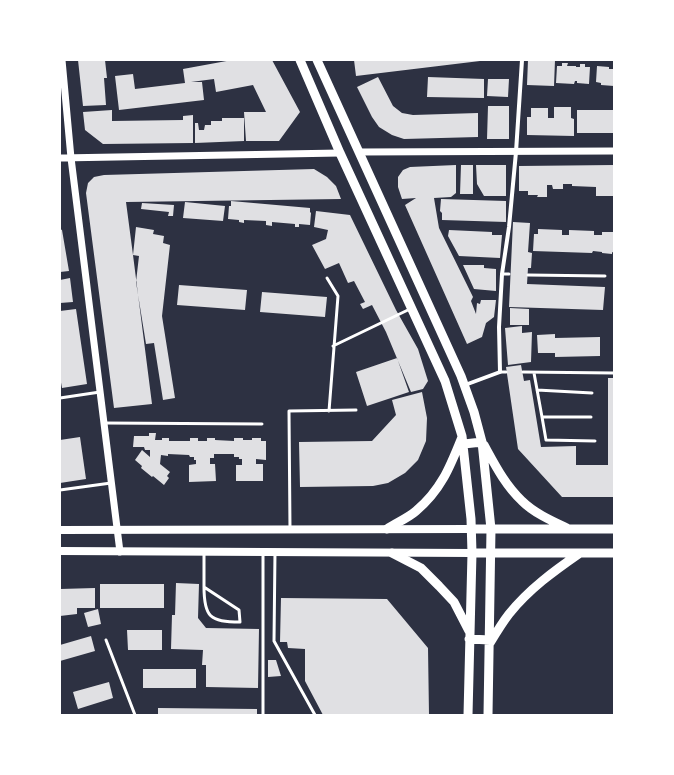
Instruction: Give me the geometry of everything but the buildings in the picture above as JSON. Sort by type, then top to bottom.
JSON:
[{"type":"main road","points":[[300,60],[340,153],[445,381],[463,440],[472,529],[468,715]]},
{"type":"main road","points":[[317,60],[465,385],[482,442],[492,529],[488,715]]},
{"type":"main road","points":[[463,440],[482,442]]},
{"type":"main road","points":[[387,529],[416,512],[436,492],[450,468],[463,440]]},
{"type":"main road","points":[[482,442],[503,479],[522,502],[545,517],[569,529]]},
{"type":"main road","points":[[60,530],[614,529]]},
{"type":"main road","points":[[60,551],[614,553]]},
{"type":"main road","points":[[392,553],[421,568],[439,586],[454,602],[469,635],[490,642]]},
{"type":"main road","points":[[490,642],[509,614],[528,593],[552,573],[580,553]]},
{"type":"street","points":[[62,60],[71,158],[120,552]]},
{"type":"street","points":[[465,385],[500,372],[499,327],[502,274],[509,226],[516,152],[522,60]]},
{"type":"street","points":[[359,152],[614,151]]},
{"type":"street","points":[[60,158],[340,153]]},
{"type":"lane","points":[[502,274],[509,274]]},
{"type":"lane","points":[[528,275],[605,276]]},
{"type":"lane","points":[[327,278],[338,296],[329,410]]},
{"type":"lane","points":[[333,346],[411,308]]},
{"type":"lane","points":[[500,372],[506,372]]},
{"type":"lane","points":[[523,372],[614,373]]},
{"type":"lane","points":[[534,373],[546,440],[595,441]]},
{"type":"lane","points":[[537,390],[592,393]]},
{"type":"lane","points":[[60,398],[100,392]]},
{"type":"lane","points":[[290,529],[289,411],[356,410]]},
{"type":"lane","points":[[542,417],[591,417]]},
{"type":"lane","points":[[104,423],[262,424]]},
{"type":"lane","points":[[60,490],[111,483]]},
{"type":"lane","points":[[204,552],[204,587],[204,600],[206,610],[217,620],[225,622],[240,622],[240,610],[204,587]]},
{"type":"lane","points":[[262,715],[263,552]]},
{"type":"lane","points":[[275,552],[274,641],[315,715]]},
{"type":"lane","points":[[106,640],[135,715]]}]
